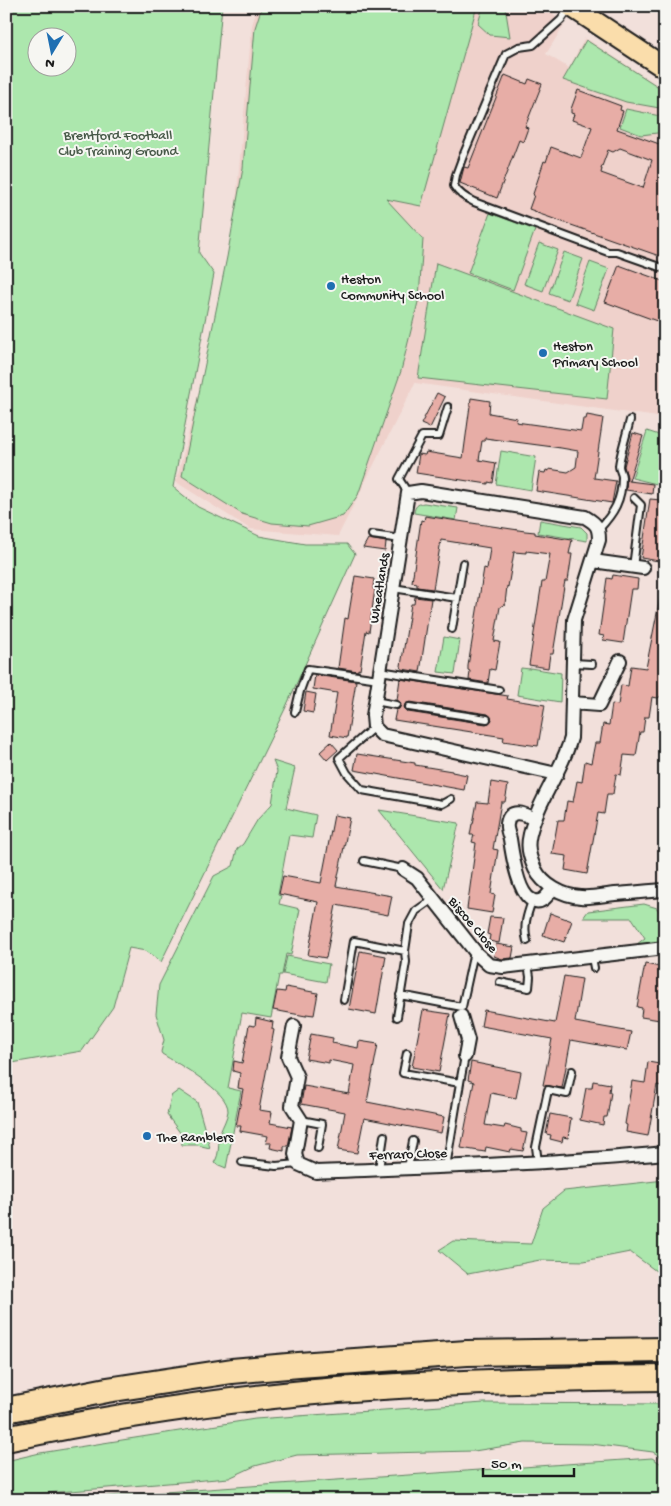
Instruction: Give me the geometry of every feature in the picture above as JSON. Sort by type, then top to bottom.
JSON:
[{"type":"highway","points":[[6,1410],[107,1390],[232,1371],[467,1354],[665,1350]]},
{"type":"highway","points":[[6,1439],[108,1419],[188,1407],[337,1391],[466,1383],[665,1378]]},
{"type":"main road","points":[[571,6],[665,68]]},
{"type":"street","points":[[408,494],[421,491],[585,518],[594,522],[599,529],[599,540],[574,620],[571,738],[557,774],[534,819],[528,839],[530,858],[539,877],[553,888],[568,895],[582,898],[665,890]]},
{"type":"street","name":"Wheatlands","points":[[374,727],[375,701],[408,494]]},
{"type":"street","points":[[593,561],[638,568]]},
{"type":"street","points":[[572,703],[599,705],[620,661]]},
{"type":"street","points":[[374,727],[382,735],[557,774]]},
{"type":"street","points":[[534,819],[523,813],[516,813],[510,817],[507,824],[513,862],[522,890],[532,901],[545,899],[553,888]]},
{"type":"street","name":"Biscoe Close","points":[[403,869],[417,878],[474,951],[489,965],[503,967],[528,964],[593,962],[665,948]]},
{"type":"street","points":[[462,1012],[468,1040],[465,1056]]},
{"type":"street","points":[[294,1026],[288,1057],[297,1077],[292,1106],[301,1120],[296,1154],[298,1164]]},
{"type":"street","name":"Ferraro Close","points":[[298,1164],[316,1172],[612,1158],[665,1152]]},
{"type":"lane","points":[[571,6],[561,20],[533,45],[519,47],[506,54],[463,156],[454,186],[457,192],[474,202],[608,252],[617,252],[665,269]]},
{"type":"lane","points":[[408,494],[399,479],[422,436],[439,436],[448,407]]},
{"type":"lane","points":[[599,529],[610,518],[620,497],[622,475],[619,467],[630,420]]},
{"type":"lane","points":[[634,498],[641,505],[638,568]]},
{"type":"lane","points":[[372,535],[401,539]]},
{"type":"lane","points":[[452,629],[462,563]]},
{"type":"lane","points":[[393,588],[458,598]]},
{"type":"lane","points":[[573,663],[592,664]]},
{"type":"lane","points":[[295,712],[308,669],[379,675],[499,690]]},
{"type":"lane","points":[[375,701],[396,705]]},
{"type":"lane","points":[[409,707],[486,719]]},
{"type":"lane","points":[[374,727],[339,758],[347,773],[362,790],[442,804],[451,799]]},
{"type":"lane","name":"Biscoe Close","points":[[364,862],[403,869]]},
{"type":"lane","points":[[397,1017],[410,924],[416,911],[432,898]]},
{"type":"lane","points":[[528,941],[525,932],[526,919],[532,901]]},
{"type":"lane","points":[[344,1000],[354,941],[405,951]]},
{"type":"lane","points":[[400,995],[462,1012],[474,951]]},
{"type":"lane","points":[[500,982],[529,988],[528,964]]},
{"type":"lane","points":[[406,1052],[403,1073],[460,1083]]},
{"type":"lane","points":[[446,1167],[465,1056]]},
{"type":"lane","points":[[538,1162],[536,1147],[548,1090],[567,1094],[572,1071]]},
{"type":"lane","points":[[301,1120],[322,1124],[318,1148]]},
{"type":"lane","points":[[379,1169],[384,1136]]},
{"type":"lane","points":[[408,1168],[413,1141]]},
{"type":"lane","points":[[242,1162],[276,1166],[298,1164]]},
{"type":"shaded area","name":"Heston Community School","points":[[258,6],[546,6],[564,25],[546,54],[569,68],[585,38],[665,90],[665,418],[415,383],[338,536],[250,529],[176,482],[230,269],[252,25]]},
{"type":"green space","name":"Brentford Football Club Training Ground","points":[[6,6],[222,6],[199,253],[214,274],[173,487],[198,507],[259,536],[305,544],[347,544],[355,554],[285,709],[161,962],[146,951],[129,948],[113,1007],[82,1051],[6,1064]]},
{"type":"green space","name":"Heston Community School","points":[[262,6],[477,6],[421,206],[386,199],[423,239],[419,298],[401,371],[358,495],[343,516],[308,526],[272,523],[242,514],[182,476],[227,257],[243,168],[255,28]]},
{"type":"green space","points":[[483,6],[505,6],[510,37],[490,35],[478,24]]},
{"type":"green space","points":[[586,40],[665,91],[665,109],[626,102],[563,80]]},
{"type":"green space","points":[[626,109],[665,117],[665,132],[641,135],[620,127]]},
{"type":"green space","points":[[490,213],[535,230],[513,290],[468,273]]},
{"type":"green space","points":[[539,243],[558,250],[543,291],[524,284]]},
{"type":"green space","points":[[564,252],[583,259],[568,300],[549,293]]},
{"type":"green space","points":[[590,262],[609,269],[594,310],[575,303]]},
{"type":"green space","name":"Heston Primary School","points":[[436,263],[614,329],[607,399],[418,378]]},
{"type":"green space","points":[[647,431],[665,437],[665,486],[632,478]]},
{"type":"green space","points":[[501,451],[536,457],[531,490],[496,484]]},
{"type":"green space","points":[[424,503],[458,508],[456,520],[414,513],[417,506]]},
{"type":"green space","points":[[540,520],[581,527],[587,533],[587,541],[538,533]]},
{"type":"green space","points":[[444,637],[460,640],[455,674],[438,672]]},
{"type":"green space","points":[[521,668],[561,673],[560,702],[517,695]]},
{"type":"green space","points":[[273,761],[295,768],[286,808],[316,815],[312,838],[289,835],[278,895],[281,896],[279,904],[300,909],[291,955],[286,954],[282,975],[279,975],[271,1018],[242,1013],[228,1088],[241,1091],[226,1168],[214,1163],[220,1133],[228,1111],[226,1103],[212,1087],[162,1054],[164,1040],[156,1014],[159,985],[214,876],[233,866],[237,849],[243,844],[258,819],[272,804],[277,771]]},
{"type":"green space","points":[[379,810],[459,823],[443,889]]},
{"type":"green space","points":[[644,904],[657,908],[664,920],[665,937],[661,944],[633,947],[645,938],[632,918],[583,918],[588,911]]},
{"type":"green space","points":[[287,956],[329,964],[326,982],[283,974]]},
{"type":"green space","points":[[179,1090],[197,1102],[210,1148],[197,1145],[182,1145],[181,1134],[167,1115],[171,1096]]},
{"type":"green space","points":[[665,1180],[665,1271],[656,1271],[630,1252],[584,1261],[540,1260],[468,1274],[439,1250],[453,1241],[531,1244],[543,1208],[564,1191]]},
{"type":"green space","points":[[484,1403],[665,1404],[665,1459],[653,1452],[591,1444],[525,1443],[474,1451],[297,1455],[255,1466],[229,1478],[6,1495],[6,1461],[40,1453],[255,1419]]},
{"type":"green space","points":[[652,1458],[665,1466],[665,1500],[50,1500]]},
{"type":"building","points":[[505,75],[527,84],[529,79],[542,84],[525,127],[528,128],[523,142],[519,140],[497,198],[460,183],[464,167],[468,168]]},
{"type":"building","points":[[578,90],[621,106],[620,110],[623,111],[617,129],[665,146],[665,210],[662,219],[665,220],[665,258],[529,209],[544,161],[546,162],[551,147],[581,158],[592,127],[572,120],[574,114],[571,113]],"holes":[[[620,148],[652,160],[643,188],[601,173],[608,150],[613,152]]]},
{"type":"building","points":[[619,265],[665,282],[665,324],[605,302]]},
{"type":"building","points":[[437,393],[445,397],[430,428],[421,424]]},
{"type":"building","points":[[471,398],[490,401],[489,413],[517,418],[516,422],[581,431],[583,419],[586,419],[587,415],[603,418],[594,478],[616,481],[612,503],[536,491],[539,472],[545,473],[549,469],[568,472],[576,467],[578,451],[561,448],[485,438],[485,441],[482,441],[479,460],[496,463],[493,483],[488,482],[488,484],[416,473],[419,454],[425,455],[426,452],[463,458]]},
{"type":"building","points":[[633,433],[643,436],[629,481],[653,484],[652,494],[626,490],[627,477],[624,466]]},
{"type":"building","points":[[650,499],[661,500],[660,506],[665,506],[665,562],[641,558]]},
{"type":"building","points":[[425,516],[535,532],[535,534],[572,540],[569,554],[572,554],[568,581],[565,581],[553,654],[550,654],[548,668],[529,665],[542,582],[545,582],[550,554],[526,551],[526,553],[514,552],[505,604],[500,607],[494,641],[500,642],[495,670],[490,669],[488,683],[469,680],[470,671],[468,666],[484,568],[487,569],[490,548],[441,540],[433,589],[417,587],[417,583],[412,582],[421,520],[424,521]]},
{"type":"building","points":[[368,539],[386,542],[385,551],[363,548]]},
{"type":"building","points":[[613,575],[638,579],[637,589],[631,589],[623,643],[603,640],[604,636],[599,635],[607,578],[612,579]]},
{"type":"building","points":[[355,576],[374,579],[373,589],[375,589],[369,632],[366,631],[360,670],[358,669],[358,671],[338,668],[345,618],[348,619]]},
{"type":"building","points":[[415,597],[431,599],[420,672],[402,669],[401,666],[411,604],[414,604]]},
{"type":"building","points":[[660,598],[665,599],[665,679],[662,695],[658,698],[652,697],[649,717],[645,717],[643,732],[640,732],[636,756],[624,755],[621,775],[616,774],[613,794],[607,794],[604,814],[598,813],[587,874],[565,870],[567,856],[552,854],[558,820],[564,820],[567,801],[573,802],[577,781],[582,782],[585,761],[591,763],[595,743],[600,743],[603,724],[609,725],[612,704],[618,705],[621,685],[628,686],[631,666],[646,668]]},
{"type":"building","points":[[315,675],[356,681],[347,738],[330,735],[337,693],[313,689]]},
{"type":"building","points":[[400,679],[508,696],[507,699],[545,705],[538,746],[503,741],[504,737],[394,720],[396,710],[401,705],[397,700]],"holes":[[[410,702],[488,714],[492,720],[486,724],[408,712],[404,707],[405,704]]]},
{"type":"building","points":[[306,692],[316,694],[313,713],[303,711]]},
{"type":"building","points":[[331,742],[338,750],[327,760],[320,752]]},
{"type":"building","points":[[357,754],[415,763],[415,765],[467,775],[464,790],[354,770]]},
{"type":"building","points":[[491,782],[508,785],[505,802],[501,802],[493,849],[498,850],[491,894],[495,895],[492,913],[467,909],[476,843],[472,842],[474,835],[470,835],[472,824],[477,802],[488,803]]},
{"type":"building","points":[[334,815],[350,818],[336,886],[392,896],[388,915],[336,905],[326,958],[308,955],[318,902],[279,894],[283,876],[321,883]]},
{"type":"building","points":[[550,913],[572,921],[564,942],[543,935]]},
{"type":"building","points":[[490,917],[503,918],[499,943],[489,941],[490,935],[487,934]]},
{"type":"building","points":[[496,944],[514,947],[512,958],[502,959],[494,956]]},
{"type":"building","points":[[360,951],[386,956],[376,1014],[349,1009]]},
{"type":"building","points":[[645,964],[665,968],[665,1000],[660,1020],[641,1017],[642,1008],[637,1007]]},
{"type":"building","points":[[564,976],[582,979],[575,1022],[631,1032],[627,1050],[571,1040],[562,1088],[543,1085],[552,1039],[481,1026],[484,1010],[555,1023]]},
{"type":"building","points":[[286,987],[318,993],[314,1015],[306,1014],[306,1016],[273,1010],[277,991],[285,992]]},
{"type":"building","points":[[423,1010],[450,1014],[439,1072],[412,1067]]},
{"type":"building","points":[[256,1018],[273,1022],[272,1029],[274,1030],[259,1110],[272,1112],[270,1123],[292,1127],[288,1146],[284,1146],[284,1151],[270,1148],[271,1143],[266,1143],[268,1136],[240,1131],[241,1126],[236,1126],[243,1089],[238,1088],[240,1073],[233,1071],[234,1061],[242,1063],[249,1025],[255,1026]]},
{"type":"building","points":[[311,1034],[333,1038],[332,1043],[358,1048],[359,1041],[378,1044],[367,1102],[444,1117],[441,1133],[364,1118],[357,1153],[338,1150],[345,1112],[301,1104],[304,1086],[349,1094],[354,1065],[329,1060],[329,1063],[306,1059]]},
{"type":"building","points":[[471,1062],[521,1072],[516,1098],[491,1093],[485,1125],[504,1128],[505,1125],[521,1129],[521,1132],[527,1133],[523,1151],[511,1149],[510,1152],[486,1147],[485,1152],[461,1148],[474,1082],[468,1080]]},
{"type":"building","points":[[648,1062],[665,1065],[665,1087],[657,1085],[648,1136],[626,1132],[627,1125],[625,1124],[632,1081],[645,1083]]},
{"type":"building","points":[[593,1081],[610,1084],[609,1092],[611,1092],[608,1112],[607,1117],[604,1117],[603,1125],[580,1120],[586,1088],[592,1088]]},
{"type":"building","points":[[550,1114],[571,1118],[568,1138],[563,1137],[562,1142],[550,1139],[551,1135],[546,1134]]},
{"type":"place","name":"Heston Community School","points":[[331,286]]},
{"type":"place","name":"Heston Primary School","points":[[543,353]]},
{"type":"place","name":"The Ramblers","points":[[147,1136]]}]
